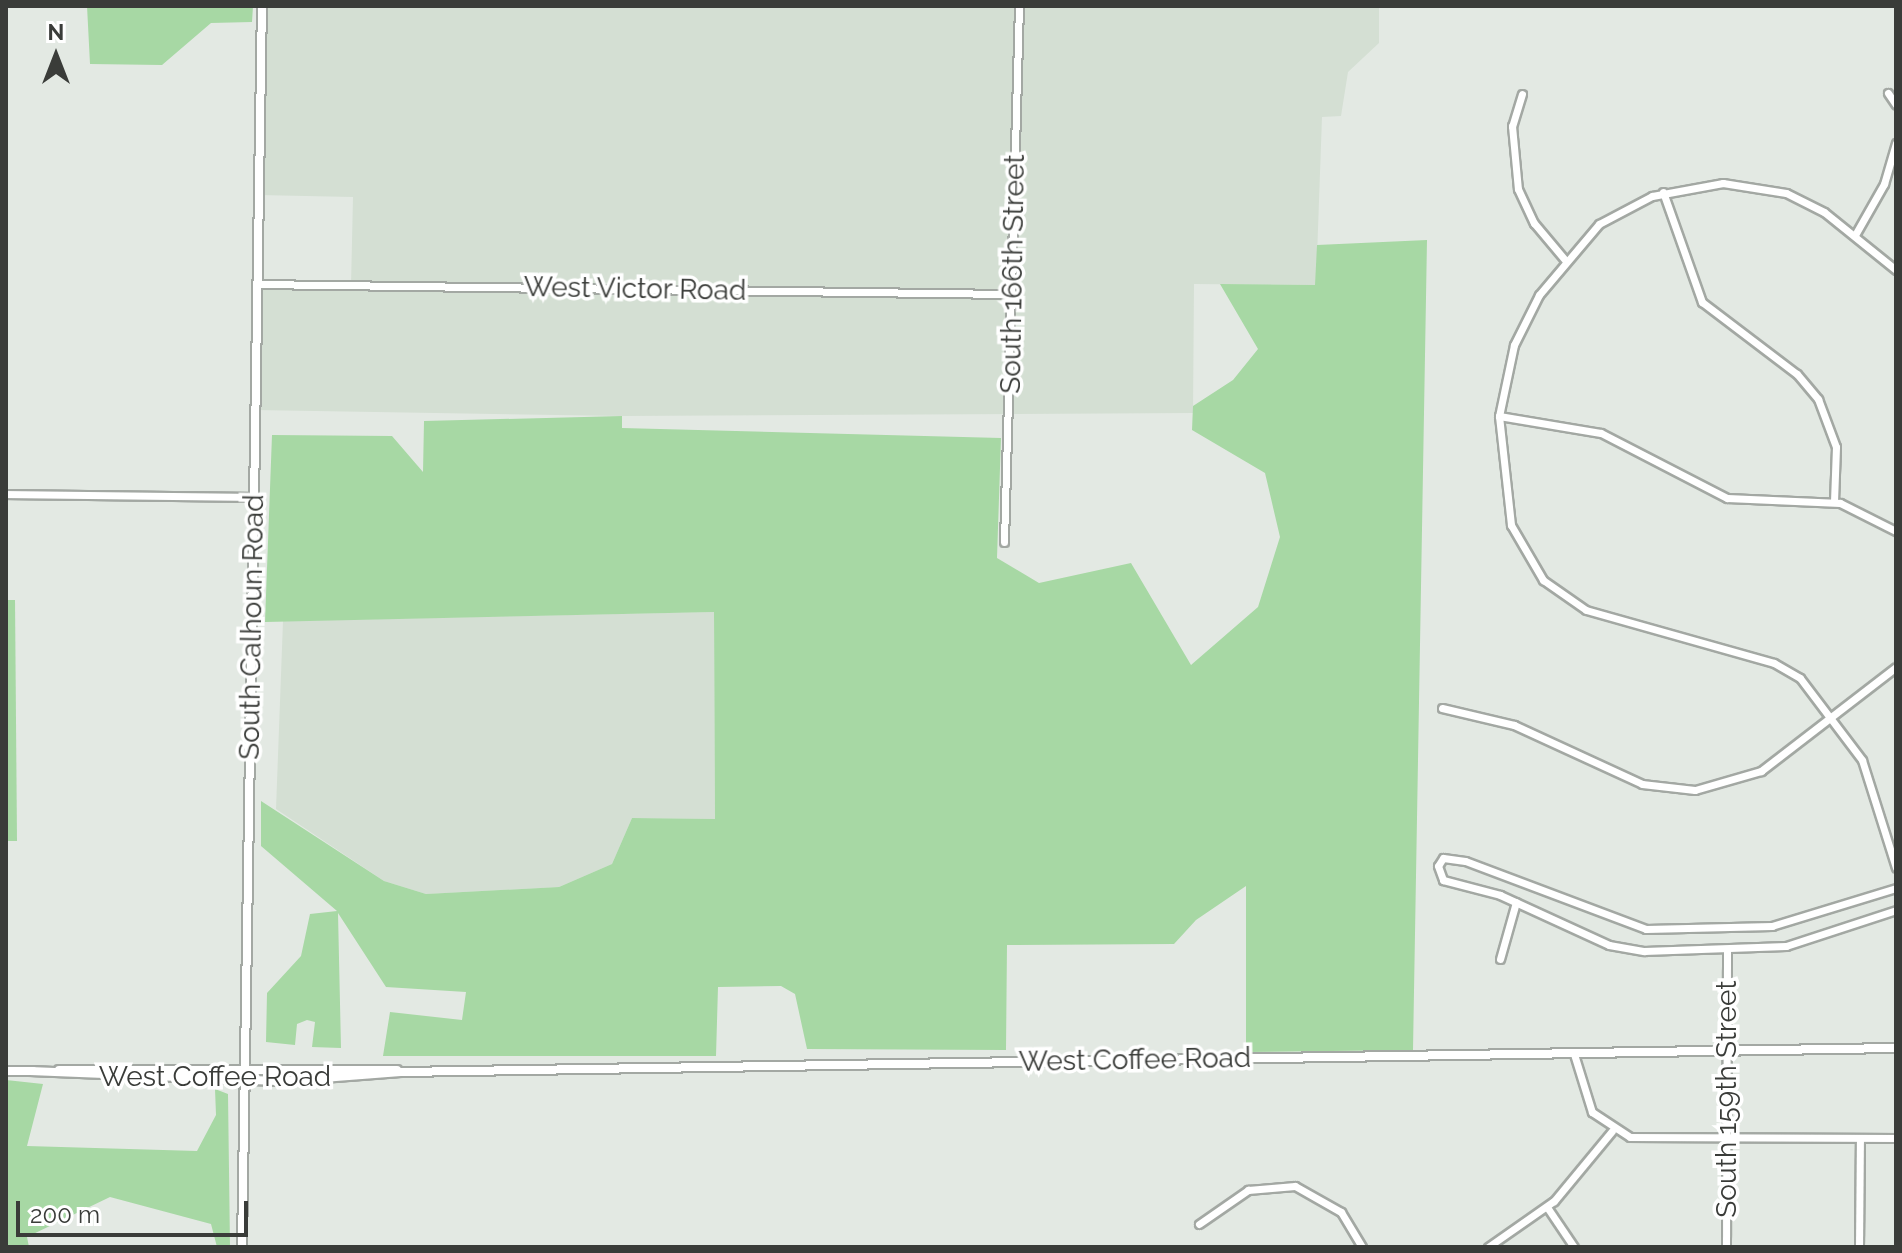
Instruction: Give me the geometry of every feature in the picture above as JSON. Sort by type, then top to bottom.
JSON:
[{"type":"street","name":"South Calhoun Road","points":[[242,1247],[262,6]]},
{"type":"street","name":"South 166th Street","points":[[1004,542],[1019,6]]},
{"type":"street","points":[[1888,93],[1896,105]]},
{"type":"street","points":[[1522,94],[1512,126],[1518,189],[1534,223],[1565,260]]},
{"type":"street","points":[[1855,235],[1884,184],[1896,143]]},
{"type":"street","points":[[1896,270],[1855,235],[1811,205],[1766,188],[1723,183],[1663,192],[1610,215],[1565,260],[1523,324],[1499,416],[1511,525],[1543,580],[1598,614],[1774,663],[1800,678],[1862,760],[1896,868]]},
{"type":"street","points":[[1663,192],[1702,302],[1789,367],[1818,399],[1836,447],[1834,502]]},
{"type":"street","name":"West Victor Road","points":[[256,284],[1013,294]]},
{"type":"street","points":[[1499,416],[1601,433],[1727,498],[1834,502],[1896,531]]},
{"type":"street","points":[[6,494],[254,497]]},
{"type":"street","points":[[1442,708],[1514,725],[1627,779],[1681,790],[1750,777],[1896,667]]},
{"type":"street","points":[[1896,888],[1772,926],[1646,929],[1598,917],[1491,870],[1440,861],[1443,880],[1516,902],[1609,945],[1727,951],[1807,941],[1896,910]]},
{"type":"street","points":[[1500,959],[1516,902]]},
{"type":"street","name":"South 159th Street","points":[[1726,1247],[1730,1052],[1727,951]]},
{"type":"street","name":"West Coffee Road","points":[[30,1071],[246,1081],[401,1072],[1896,1050]]},
{"type":"street","points":[[1574,1054],[1585,1098],[1612,1131],[1728,1140],[1896,1138]]},
{"type":"street","name":"West Coffee Road","points":[[6,1071],[246,1066],[401,1072]]},
{"type":"street","points":[[1488,1247],[1547,1207],[1612,1131]]},
{"type":"street","points":[[1859,1247],[1860,1138]]},
{"type":"street","points":[[1199,1224],[1248,1190],[1295,1186],[1341,1212],[1362,1247]]},
{"type":"street","points":[[1547,1207],[1574,1247]]},
{"type":"shaded area","points":[[262,6],[1379,6],[1379,43],[1348,72],[1341,116],[1322,117],[1316,285],[1194,284],[1193,413],[622,416],[255,410],[256,284],[351,286],[353,197],[258,195]]},
{"type":"shaded area","points":[[714,612],[715,819],[632,818],[612,864],[559,887],[426,894],[384,881],[276,809],[283,621]]},
{"type":"green space","points":[[87,6],[253,6],[252,22],[211,23],[162,65],[90,64]]},
{"type":"green space","points":[[1427,240],[1413,1050],[1246,1052],[1246,886],[1196,920],[1174,944],[1007,945],[1006,1050],[807,1049],[795,994],[781,986],[718,987],[716,1056],[383,1056],[390,1012],[462,1020],[466,992],[386,987],[338,913],[341,1048],[312,1047],[315,1022],[307,1020],[297,1024],[295,1045],[266,1042],[267,993],[301,956],[310,914],[337,911],[261,846],[261,801],[384,881],[426,894],[559,887],[612,864],[632,818],[715,819],[714,612],[265,622],[272,435],[392,436],[423,472],[424,421],[622,416],[622,428],[1001,438],[997,558],[1039,583],[1131,563],[1191,665],[1258,607],[1280,537],[1265,473],[1192,430],[1193,406],[1233,380],[1258,349],[1220,284],[1315,285],[1317,245]]},
{"type":"green space","points":[[6,600],[15,600],[17,841],[6,841]]},
{"type":"green space","points":[[6,1080],[43,1084],[27,1146],[197,1151],[216,1115],[215,1089],[228,1094],[230,1247],[217,1247],[211,1224],[110,1197],[27,1237],[29,1247],[6,1247]]}]
